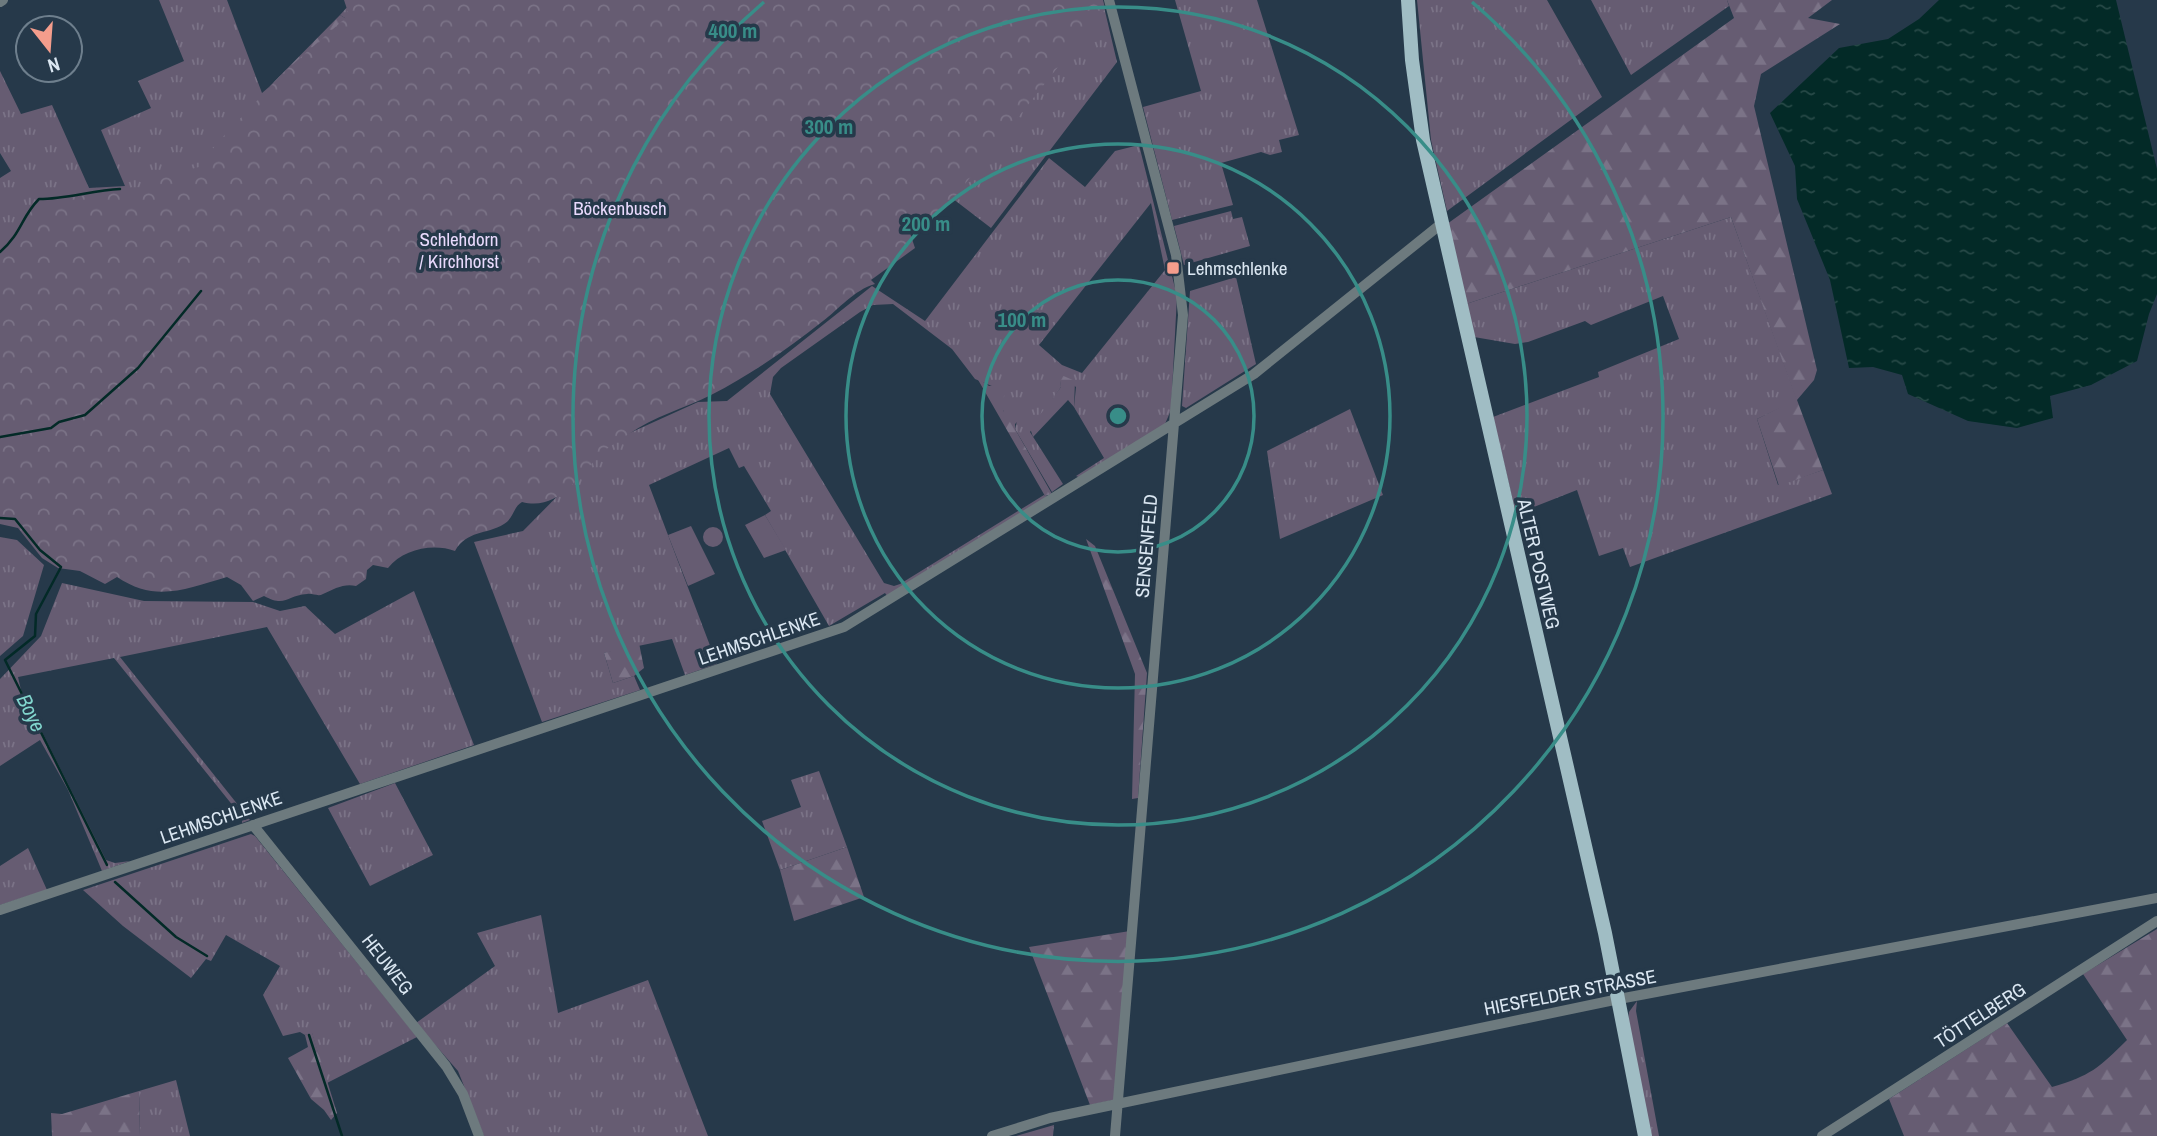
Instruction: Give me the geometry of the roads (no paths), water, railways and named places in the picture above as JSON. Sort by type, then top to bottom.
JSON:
[{"type":"main road","name":"ALTER POSTWEG","points":[[1408,0],[1418,107],[1441,224],[1619,999],[1645,1136]]},
{"type":"street","name":"SENSENFELD","points":[[1109,0],[1178,268],[1183,315],[1115,1136]]},
{"type":"street","name":"LEHMSCHLENKE","points":[[0,910],[844,627],[1273,359],[1441,224]]},
{"type":"street","name":"HEUWEG","points":[[253,825],[446,1066],[463,1094],[480,1136]]},
{"type":"street","name":"HIESFELDER STRASSE","points":[[992,1136],[1050,1118],[1118,1103],[1619,999],[2157,898]]},
{"type":"street","name":"TÖTTELBERG","points":[[1822,1136],[2157,921]]},
{"type":"water","points":[[1939,0],[2116,0],[2157,169],[2157,294],[2137,361],[2091,385],[2050,396],[2053,418],[2017,428],[1968,421],[1908,394],[1902,375],[1873,367],[1849,368],[1830,280],[1797,199],[1795,166],[1770,113],[1839,48],[1888,39],[1919,19]]},
{"type":"waterway","points":[[0,252],[13,238],[39,199],[120,189]]},
{"type":"waterway","points":[[0,437],[51,428],[59,422],[85,415],[138,368],[201,291]]},
{"type":"waterway","name":"Boye","points":[[0,518],[15,519],[40,550],[61,567],[36,614],[35,636],[5,660],[107,865]]},
{"type":"waterway","name":"Boye","points":[[115,882],[176,937],[207,956]]},
{"type":"waterway","name":"Boye","points":[[309,1035],[342,1136]]},
{"type":"place","name":"Lehmschlenke","points":[[1173,268]]},
{"type":"park label","name":"Böckenbusch","points":[[620,208]]},
{"type":"park label","name":"Schlehdorn / Kirchhorst","points":[[459,250]]}]
